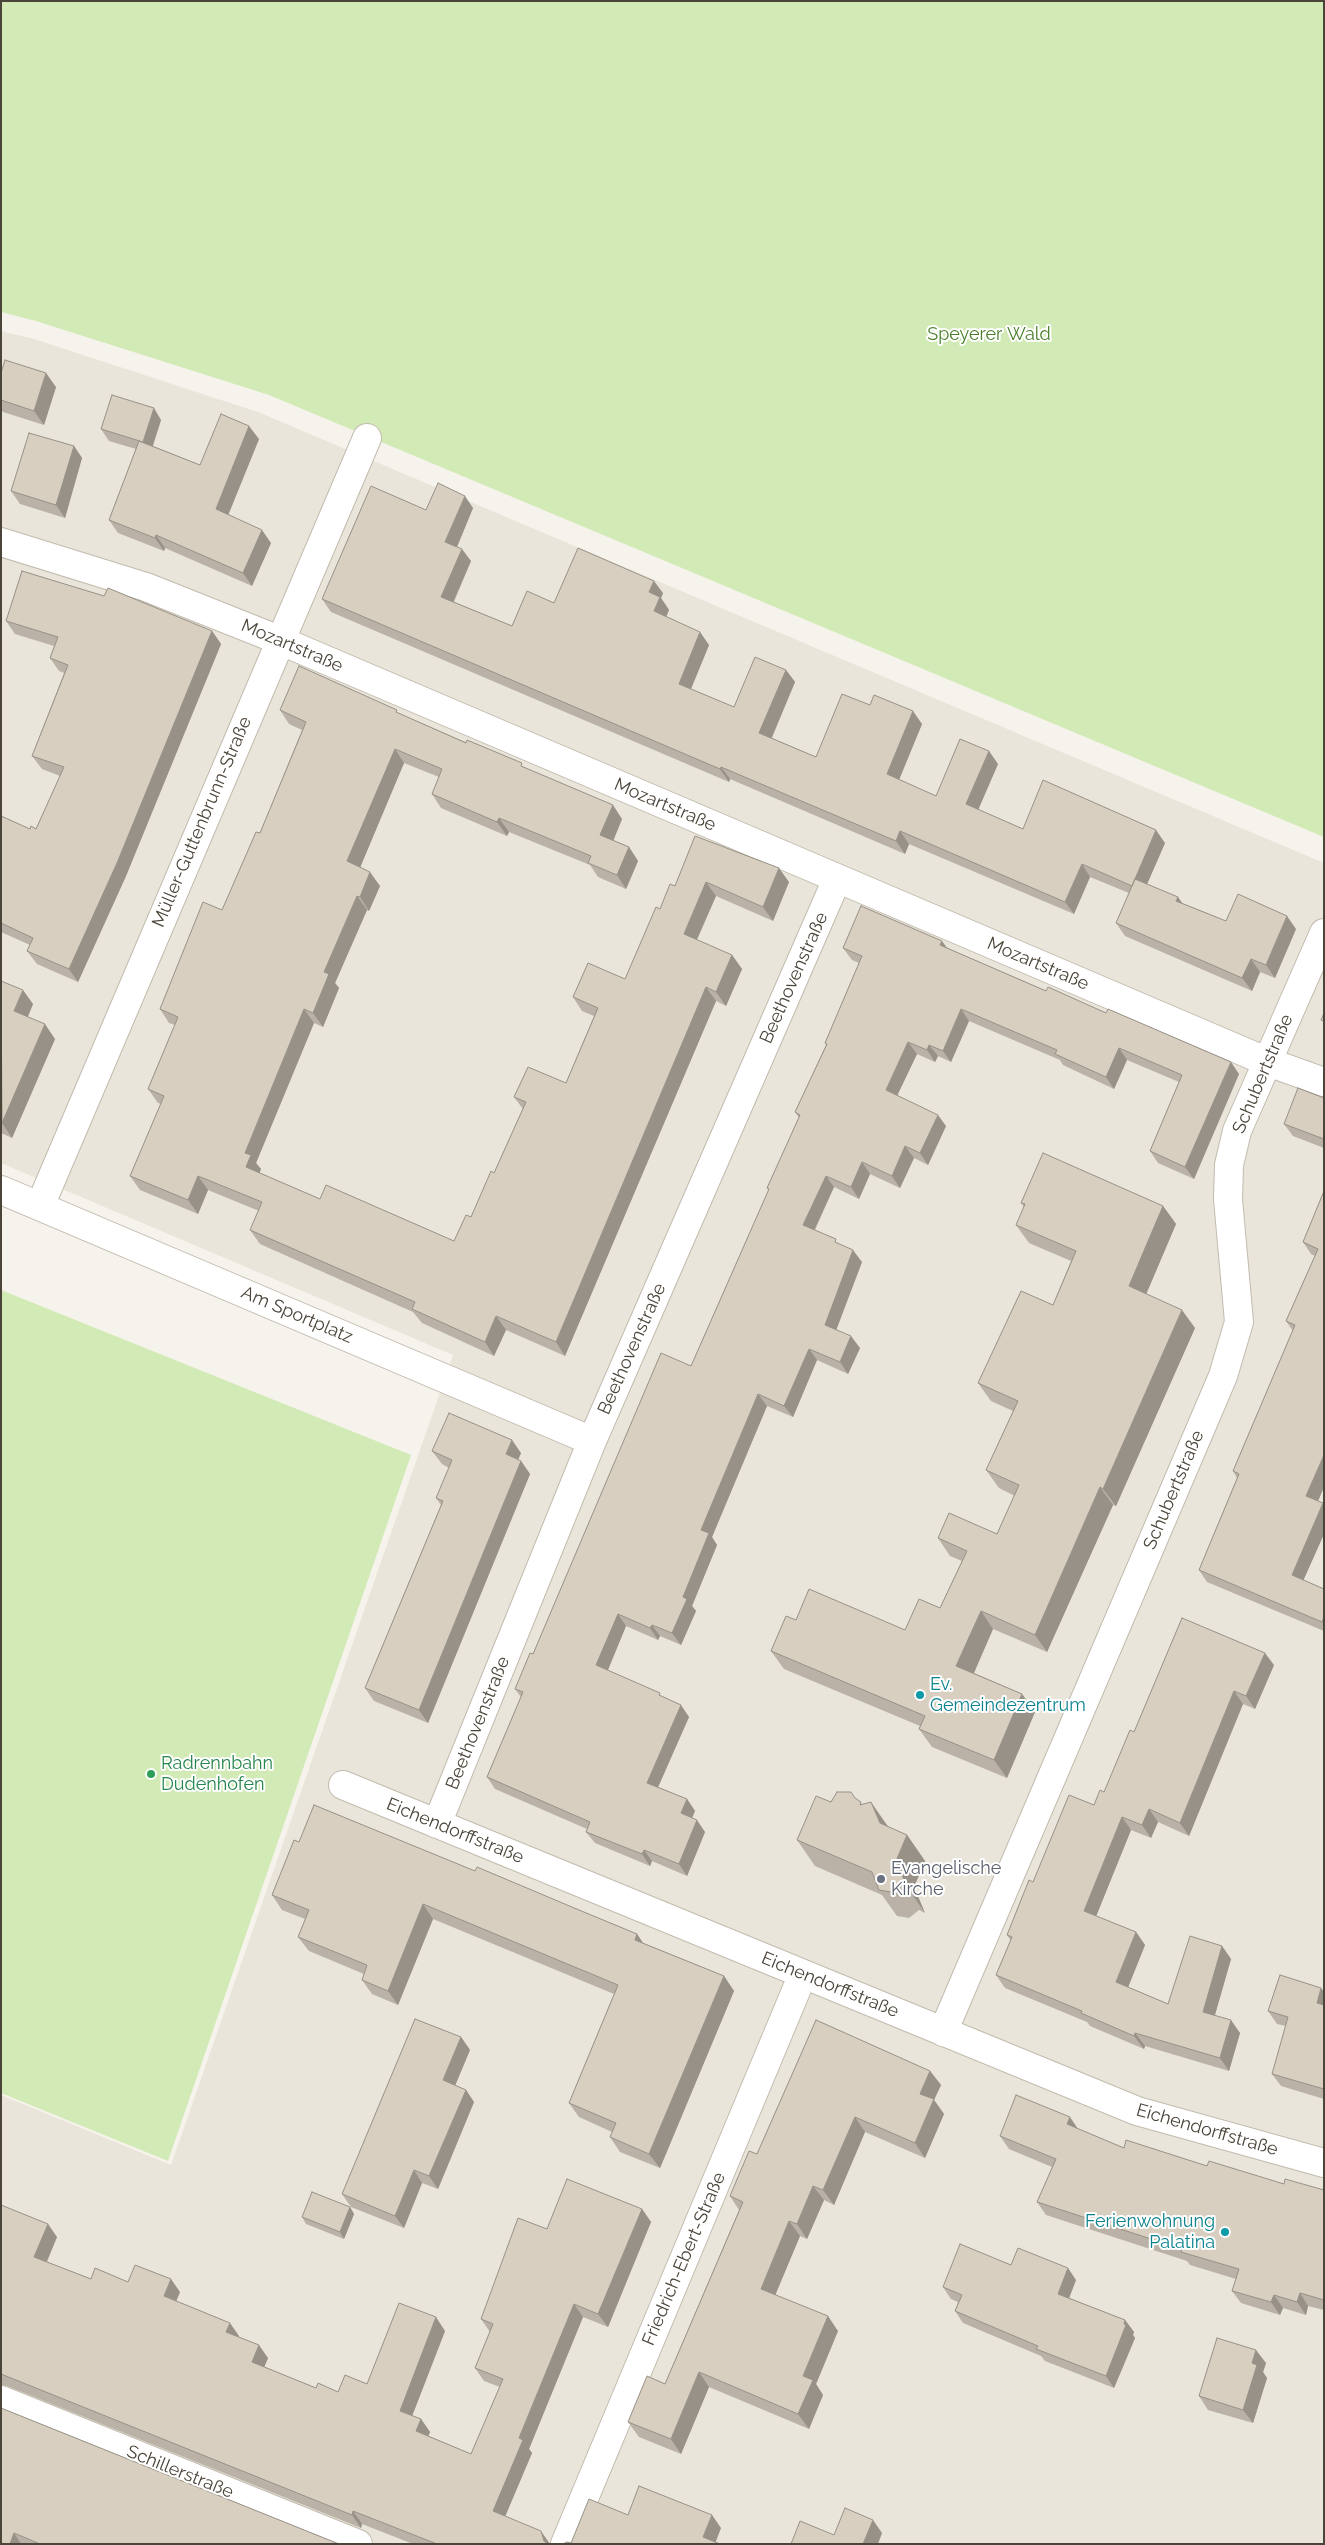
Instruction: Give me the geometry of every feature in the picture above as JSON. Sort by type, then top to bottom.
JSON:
[{"type":"street","name":"Müller-Guttenbrunn-Straße","points":[[40,1206],[279,640],[367,438]]},
{"type":"street","name":"Mozartstraße","points":[[1,542],[146,587],[279,640],[1268,1062],[1324,1082]]},
{"type":"street","name":"Beethovenstraße","points":[[437,1824],[592,1441],[837,879]]},
{"type":"street","name":"Schubertstraße","points":[[943,2032],[1226,1368],[1239,1322],[1228,1199],[1229,1165],[1237,1131],[1324,933]]},
{"type":"street","name":"Am Sportplatz","points":[[1,1190],[592,1441]]},
{"type":"street","name":"Eichendorffstraße","points":[[343,1785],[1137,2111],[1324,2163]]},
{"type":"street","name":"Friedrich-Ebert-Straße","points":[[565,2544],[803,1974]]},
{"type":"street","name":"Schillerstraße","points":[[1,2400],[358,2544]]},
{"type":"shaded area","points":[[1,331],[34,339],[258,412],[1324,863],[1324,2544],[1,2544],[1,2095],[171,2165],[453,1355],[1,1163]]},
{"type":"green space","name":"Speyerer Wald","points":[[1,1],[1324,1],[1324,837],[269,395],[36,321],[1,312]]},
{"type":"green space","name":"Radrennbahn Dudenhofen","points":[[1,1290],[411,1455],[168,2161],[1,2093]]},
{"type":"building","points":[[5,360],[46,373],[34,411],[1,400],[1,373]]},
{"type":"building","points":[[112,395],[154,408],[143,442],[101,429]]},
{"type":"building","points":[[221,414],[249,426],[216,509],[262,530],[243,573],[156,535],[155,538],[109,520],[139,441],[200,465]]},
{"type":"building","points":[[29,433],[74,446],[56,505],[11,491]]},
{"type":"building","points":[[438,483],[465,496],[445,542],[462,549],[441,597],[512,626],[527,591],[554,603],[578,548],[654,581],[649,592],[660,597],[654,611],[700,632],[679,684],[734,707],[755,657],[786,670],[759,733],[816,757],[842,694],[870,705],[874,695],[913,711],[887,774],[936,796],[960,739],[989,751],[966,804],[1023,829],[1043,780],[1156,830],[1132,886],[1082,864],[1065,902],[900,831],[896,841],[721,767],[720,769],[322,599],[371,486],[426,510]]},
{"type":"building","points":[[22,571],[104,596],[108,588],[212,631],[117,863],[69,969],[27,951],[33,938],[1,923],[1,816],[30,829],[31,826],[36,829],[64,767],[32,756],[68,665],[50,658],[58,637],[6,621]]},
{"type":"building","points":[[299,666],[466,743],[467,740],[522,763],[521,766],[613,805],[600,835],[629,847],[617,875],[588,863],[591,856],[499,818],[497,822],[432,794],[442,769],[395,749],[347,861],[370,872],[360,897],[357,896],[324,972],[329,974],[313,1013],[304,1009],[245,1153],[251,1155],[246,1167],[320,1199],[326,1185],[454,1241],[466,1215],[471,1217],[491,1171],[494,1173],[526,1102],[514,1097],[528,1067],[566,1083],[598,1008],[573,997],[588,963],[625,979],[656,907],[660,909],[670,884],[675,886],[695,836],[779,868],[763,907],[706,882],[684,934],[732,955],[716,992],[706,987],[556,1342],[496,1316],[485,1342],[412,1309],[415,1302],[250,1230],[262,1202],[198,1176],[188,1200],[130,1176],[164,1096],[148,1089],[178,1017],[160,1009],[203,902],[222,910],[256,832],[260,833],[306,722],[280,710]]},
{"type":"building","points":[[1135,879],[1178,897],[1176,901],[1226,921],[1238,894],[1287,916],[1266,965],[1251,959],[1242,978],[1116,923]]},
{"type":"building","points":[[861,906],[942,941],[940,945],[1046,991],[1048,987],[1106,1013],[1108,1009],[1231,1062],[1185,1167],[1150,1151],[1182,1075],[1119,1048],[1106,1077],[1055,1054],[1057,1050],[961,1009],[943,1051],[929,1045],[927,1050],[908,1042],[886,1090],[938,1115],[920,1153],[905,1146],[892,1176],[862,1162],[851,1187],[826,1176],[803,1225],[836,1239],[835,1242],[853,1250],[825,1325],[851,1336],[840,1362],[809,1349],[784,1406],[758,1394],[701,1530],[709,1533],[683,1597],[687,1599],[672,1633],[652,1625],[650,1628],[618,1614],[596,1665],[660,1693],[659,1695],[681,1705],[647,1783],[687,1799],[681,1813],[697,1820],[679,1864],[644,1850],[642,1854],[586,1832],[590,1822],[487,1777],[523,1692],[515,1689],[530,1653],[533,1654],[661,1353],[691,1366],[769,1189],[767,1188],[800,1115],[795,1112],[827,1044],[825,1043],[862,956],[843,948]]},
{"type":"building","points":[[1,981],[23,990],[14,1011],[45,1024],[2,1123]]},
{"type":"building","points":[[1298,1088],[1324,1098],[1324,1139],[1284,1124]]},
{"type":"building","points":[[1043,1153],[1163,1206],[1129,1286],[1182,1310],[1103,1489],[1100,1487],[1035,1635],[981,1611],[956,1666],[1022,1694],[994,1760],[919,1729],[925,1716],[771,1651],[786,1616],[796,1620],[809,1589],[905,1630],[919,1599],[940,1608],[967,1551],[938,1538],[949,1513],[997,1534],[1019,1485],[986,1470],[1018,1401],[978,1383],[1021,1291],[1053,1305],[1076,1251],[1016,1225],[1025,1204],[1021,1203]]},
{"type":"building","points":[[1324,1191],[1324,1455],[1306,1496],[1323,1503],[1292,1575],[1324,1589],[1324,1617],[1322,1622],[1199,1570],[1239,1474],[1233,1471],[1295,1325],[1286,1321],[1318,1249],[1303,1242]]},
{"type":"building","points":[[449,1413],[512,1440],[506,1454],[521,1461],[419,1710],[365,1688],[443,1501],[436,1498],[452,1460],[432,1451]]},
{"type":"building","points":[[1182,1618],[1265,1653],[1246,1696],[1234,1691],[1180,1823],[1149,1809],[1142,1825],[1122,1817],[1084,1911],[1136,1932],[1116,1982],[1168,2004],[1190,1936],[1222,1946],[1203,2012],[1231,2020],[1220,2058],[1135,2033],[1134,2036],[1081,2013],[1082,2011],[996,1975],[1012,1937],[1007,1935],[1029,1880],[1033,1882],[1069,1795],[1094,1805],[1100,1790],[1104,1792],[1130,1730],[1134,1732]]},
{"type":"building","points":[[837,1792],[851,1792],[861,1802],[860,1805],[871,1802],[880,1823],[907,1835],[896,1861],[907,1887],[901,1884],[891,1892],[879,1890],[872,1872],[797,1840],[816,1796],[831,1802]]},
{"type":"building","points":[[314,1805],[475,1871],[477,1867],[637,1934],[635,1940],[724,1976],[649,2154],[610,2137],[616,2123],[569,2103],[618,1985],[423,1904],[388,1991],[362,1980],[367,1965],[298,1937],[309,1910],[272,1895],[294,1840],[299,1842]]},
{"type":"building","points":[[1280,1975],[1321,1988],[1317,2003],[1324,2005],[1324,2089],[1272,2074],[1288,2017],[1268,2011]]},
{"type":"building","points":[[415,2019],[461,2037],[443,2080],[466,2090],[429,2176],[414,2170],[395,2216],[342,2194]]},
{"type":"building","points":[[816,2020],[930,2071],[920,2094],[934,2099],[915,2143],[855,2117],[823,2190],[813,2186],[797,2224],[789,2221],[761,2289],[828,2316],[803,2376],[813,2380],[798,2414],[699,2372],[671,2439],[628,2422],[647,2376],[665,2384],[743,2202],[730,2196],[749,2151],[757,2154]]},
{"type":"building","points":[[1016,2095],[1070,2117],[1067,2124],[1124,2148],[1126,2140],[1207,2166],[1209,2161],[1284,2184],[1285,2179],[1324,2190],[1324,2300],[1300,2293],[1297,2302],[1274,2295],[1271,2302],[1232,2291],[1239,2269],[1181,2252],[1182,2249],[1037,2202],[1056,2159],[1000,2136]]},
{"type":"building","points":[[567,2179],[642,2209],[598,2314],[574,2304],[519,2438],[523,2440],[493,2511],[541,2531],[544,2541],[548,2544],[437,2544],[353,2511],[352,2515],[1,2374],[1,2205],[48,2224],[34,2257],[91,2279],[95,2268],[128,2282],[135,2265],[171,2279],[164,2296],[230,2323],[226,2332],[259,2345],[252,2362],[316,2388],[318,2383],[338,2392],[345,2375],[367,2384],[399,2303],[436,2317],[400,2411],[421,2419],[416,2431],[471,2454],[503,2379],[475,2368],[493,2324],[481,2319],[518,2218],[547,2229]]},
{"type":"building","points":[[312,2192],[350,2207],[340,2232],[302,2217]]},
{"type":"building","points":[[960,2244],[1011,2265],[1018,2248],[1068,2268],[1058,2294],[1125,2320],[1124,2324],[1126,2325],[1106,2376],[1036,2349],[1038,2346],[955,2311],[962,2295],[943,2287]]},
{"type":"building","points":[[1217,2338],[1256,2350],[1252,2363],[1257,2365],[1243,2410],[1199,2396]]},
{"type":"building","points":[[1,2408],[339,2544],[40,2544],[14,2533],[10,2544],[1,2544]]},
{"type":"building","points":[[639,2486],[712,2515],[703,2537],[720,2544],[563,2544],[571,2543],[589,2499],[628,2515]]},
{"type":"building","points":[[845,2508],[873,2520],[863,2544],[791,2544],[800,2521],[834,2535]]},
{"type":"place","name":"Ev. Gemeindezentrum","points":[[920,1695]]},
{"type":"place","name":"Radrennbahn Dudenhofen","points":[[151,1774]]},
{"type":"place","name":"Evangelische Kirche","points":[[881,1879]]},
{"type":"place","name":"Ferienwohnung Palatina","points":[[1225,2232]]}]
